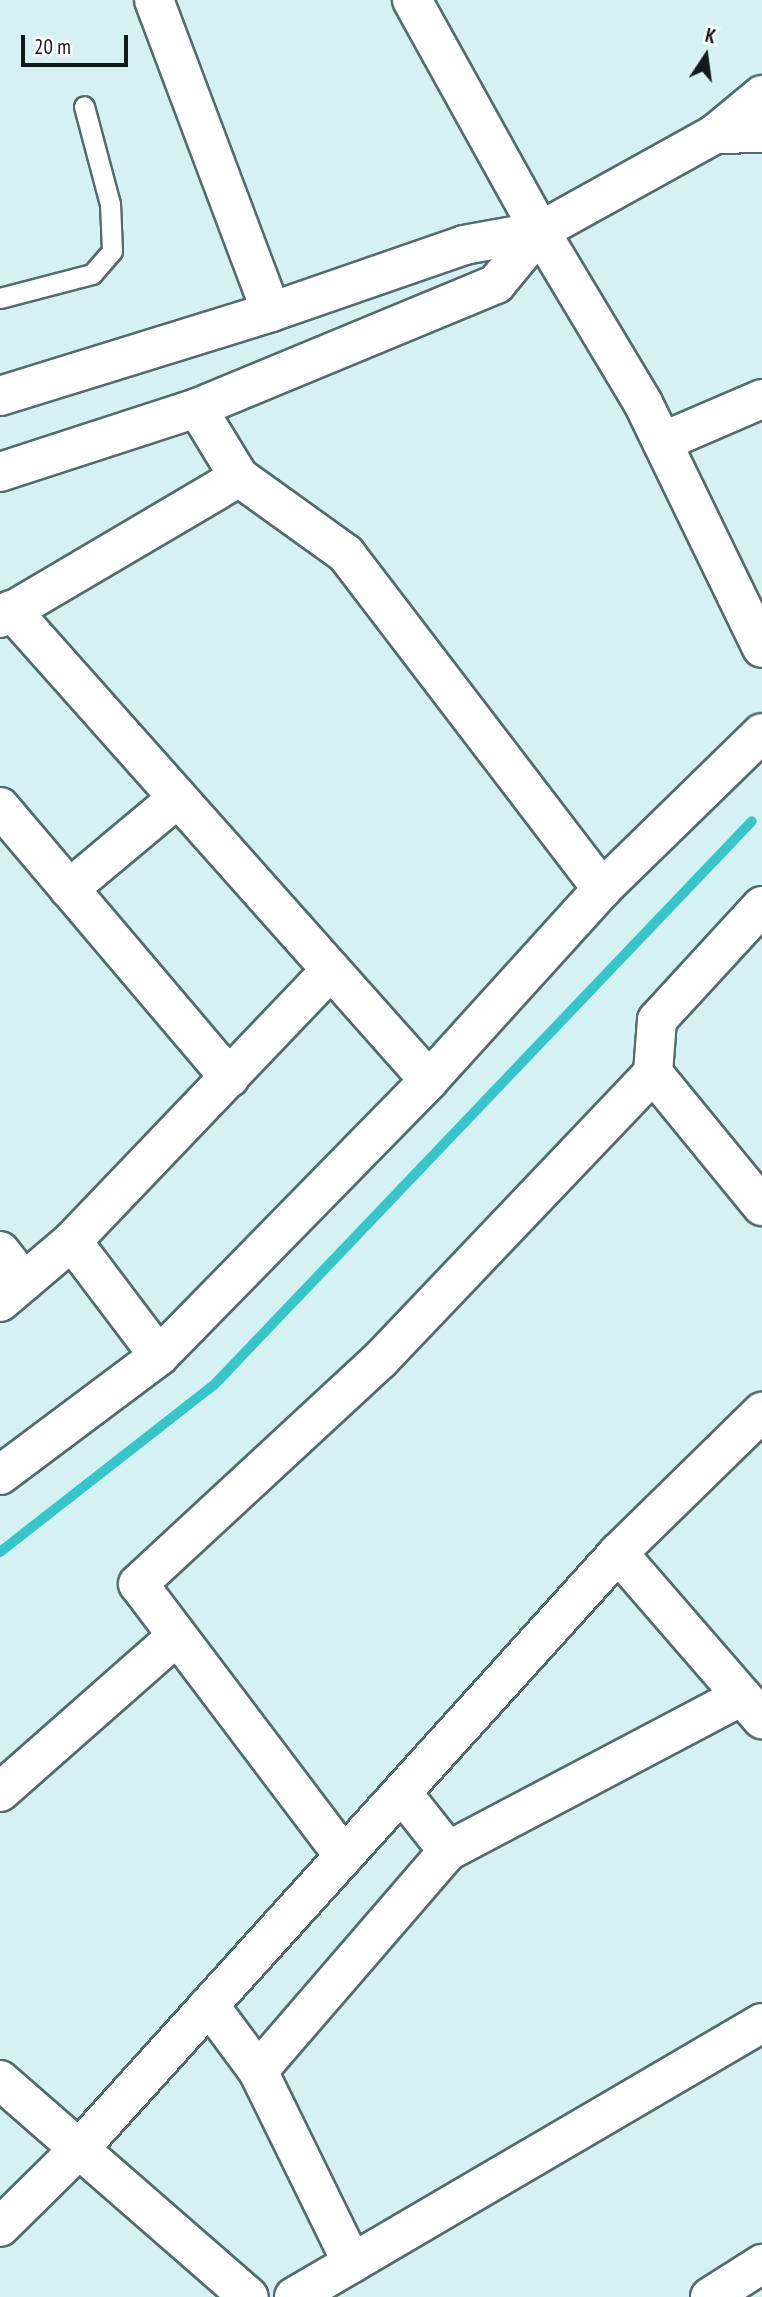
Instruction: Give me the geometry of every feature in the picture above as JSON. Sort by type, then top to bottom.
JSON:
[{"type":"street","points":[[155,0],[271,312]]},
{"type":"street","points":[[412,0],[540,231],[662,442],[762,649]]},
{"type":"street","points":[[1,392],[271,312],[464,245],[540,231],[715,134],[762,95]]},
{"type":"street","points":[[715,134],[762,133]]},
{"type":"street","points":[[0,472],[197,408],[496,284],[540,231]]},
{"type":"street","points":[[662,442],[762,399]]},
{"type":"street","points":[[197,408],[239,477],[346,554],[602,888]]},
{"type":"street","points":[[239,477],[6,614],[178,798],[429,1080]]},
{"type":"street","points":[[0,1475],[159,1356],[429,1080],[602,888],[762,733]]},
{"type":"street","points":[[69,889],[178,798]]},
{"type":"street","points":[[0,807],[230,1079]]},
{"type":"street","points":[[345,1856],[138,1584],[380,1360],[653,1073],[657,1020],[762,906]]},
{"type":"street","points":[[0,1251],[12,1292],[72,1241],[230,1079],[331,970]]},
{"type":"street","points":[[653,1073],[762,1206]]},
{"type":"street","points":[[72,1241],[159,1356]]},
{"type":"street","points":[[0,2227],[79,2149],[618,1553],[762,1412]]},
{"type":"street","points":[[258,2071],[448,1851],[752,1708],[618,1553]]},
{"type":"street","points":[[0,1792],[177,1636]]},
{"type":"street","points":[[401,1793],[448,1851]]},
{"type":"street","points":[[209,2005],[258,2071],[352,2263]]},
{"type":"street","points":[[295,2297],[762,2023]]},
{"type":"street","points":[[7,2095],[79,2149],[249,2297]]},
{"type":"street","points":[[710,2297],[762,2264]]},
{"type":"lane","points":[[0,298],[92,274],[112,251],[110,204],[84,106]]},
{"type":"waterway","points":[[0,1552],[214,1385],[752,821]]}]
